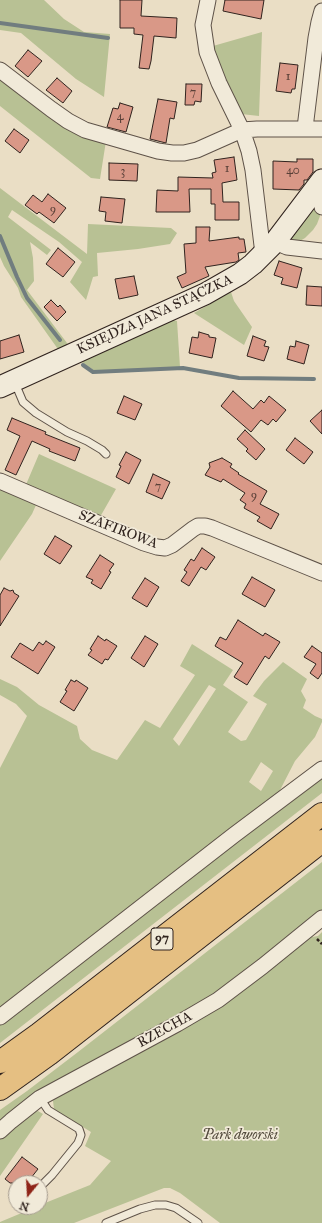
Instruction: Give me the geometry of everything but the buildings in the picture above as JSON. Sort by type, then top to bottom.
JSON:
[{"type":"main road","name":"97","points":[[0,1062],[322,814]]},
{"type":"main road","name":"97","points":[[0,1089],[49,1054],[322,841]]},
{"type":"street","points":[[208,0],[203,25],[207,52],[219,84],[242,130],[249,151],[269,248],[287,247],[322,251]]},
{"type":"street","points":[[305,128],[317,33],[322,11]]},
{"type":"street","points":[[0,70],[51,109],[68,121],[85,130],[158,152],[191,152],[242,130],[305,128],[322,129]]},
{"type":"street","points":[[320,183],[322,207]]},
{"type":"street","name":"KSIĘDZA JANA STĄCZKA","points":[[7,384],[205,294],[240,274],[253,264],[269,248],[320,183]]},
{"type":"street","name":"SZAFIROWA","points":[[0,481],[144,543],[157,547],[165,548],[172,546],[193,529],[198,526],[205,526],[322,572]]},
{"type":"street","points":[[0,1017],[322,769]]},
{"type":"street","name":"RZECHA","points":[[0,1131],[40,1098],[177,1024],[218,1000],[322,918]]},
{"type":"lane","points":[[7,384],[23,402],[36,413],[102,450],[106,454]]},
{"type":"lane","points":[[40,1098],[48,1110],[79,1129],[81,1135],[78,1143],[48,1179]]},
{"type":"lane","points":[[106,1223],[140,1209],[155,1205],[166,1205],[176,1208],[198,1223]]},
{"type":"green space","points":[[0,0],[44,0],[64,19],[84,32],[110,34],[104,97],[76,79],[21,33],[0,30]]},
{"type":"green space","points":[[262,32],[259,116],[241,114],[227,88],[213,46]]},
{"type":"green space","points":[[0,75],[106,141],[100,179],[91,178],[0,106]]},
{"type":"green space","points":[[0,188],[87,254],[88,224],[171,228],[177,233],[170,244],[97,253],[98,276],[93,277],[86,300],[70,282],[82,262],[59,242],[12,210],[8,217],[51,250],[47,255],[30,242],[33,258],[34,281],[27,290],[70,347],[60,352],[21,297],[18,288],[0,257]]},
{"type":"green space","points":[[316,203],[319,207],[320,216],[313,230],[300,241],[287,241]]},
{"type":"green space","points":[[231,292],[234,301],[252,327],[244,345],[194,313]]},
{"type":"green space","points":[[173,320],[177,321],[180,367],[95,371],[82,362]]},
{"type":"green space","points":[[39,454],[116,489],[100,517],[25,487]]},
{"type":"green space","points":[[0,489],[32,500],[36,505],[32,514],[0,561]]},
{"type":"green space","points":[[192,644],[233,670],[223,685],[248,702],[228,732],[241,741],[246,740],[267,704],[253,696],[264,681],[283,662],[307,679],[301,691],[306,700],[303,708],[322,719],[322,722],[315,737],[295,761],[279,792],[222,834],[209,847],[0,1009],[0,768],[27,716],[16,704],[0,695],[0,679],[17,687],[39,705],[77,726],[80,739],[92,750],[117,760],[145,720],[160,728],[195,675],[180,666]],"holes":[[[209,685],[216,689],[179,746],[173,739]],[[261,762],[273,771],[261,791],[249,782]]]},
{"type":"green space","points":[[322,775],[322,793],[0,1043],[0,1023]]},
{"type":"green space","points":[[322,862],[322,911],[207,999],[0,1121],[0,1110],[78,1052]]},
{"type":"green space","name":"Park dworski","points":[[322,932],[322,1223],[220,1223],[180,1193],[170,1188],[164,1188],[74,1223],[0,1223],[17,1215],[48,1215],[48,1202],[90,1185],[111,1161],[85,1146],[91,1132],[54,1109],[53,1101],[56,1095],[306,938],[318,936]]},
{"type":"green space","points":[[38,1111],[43,1114],[0,1176],[0,1139],[29,1114]]},
{"type":"waterway","points":[[0,23],[108,38]]},
{"type":"waterway","points":[[0,236],[27,298],[60,340]]},
{"type":"waterway","points":[[83,365],[93,372],[183,368],[239,378],[314,379]]}]
